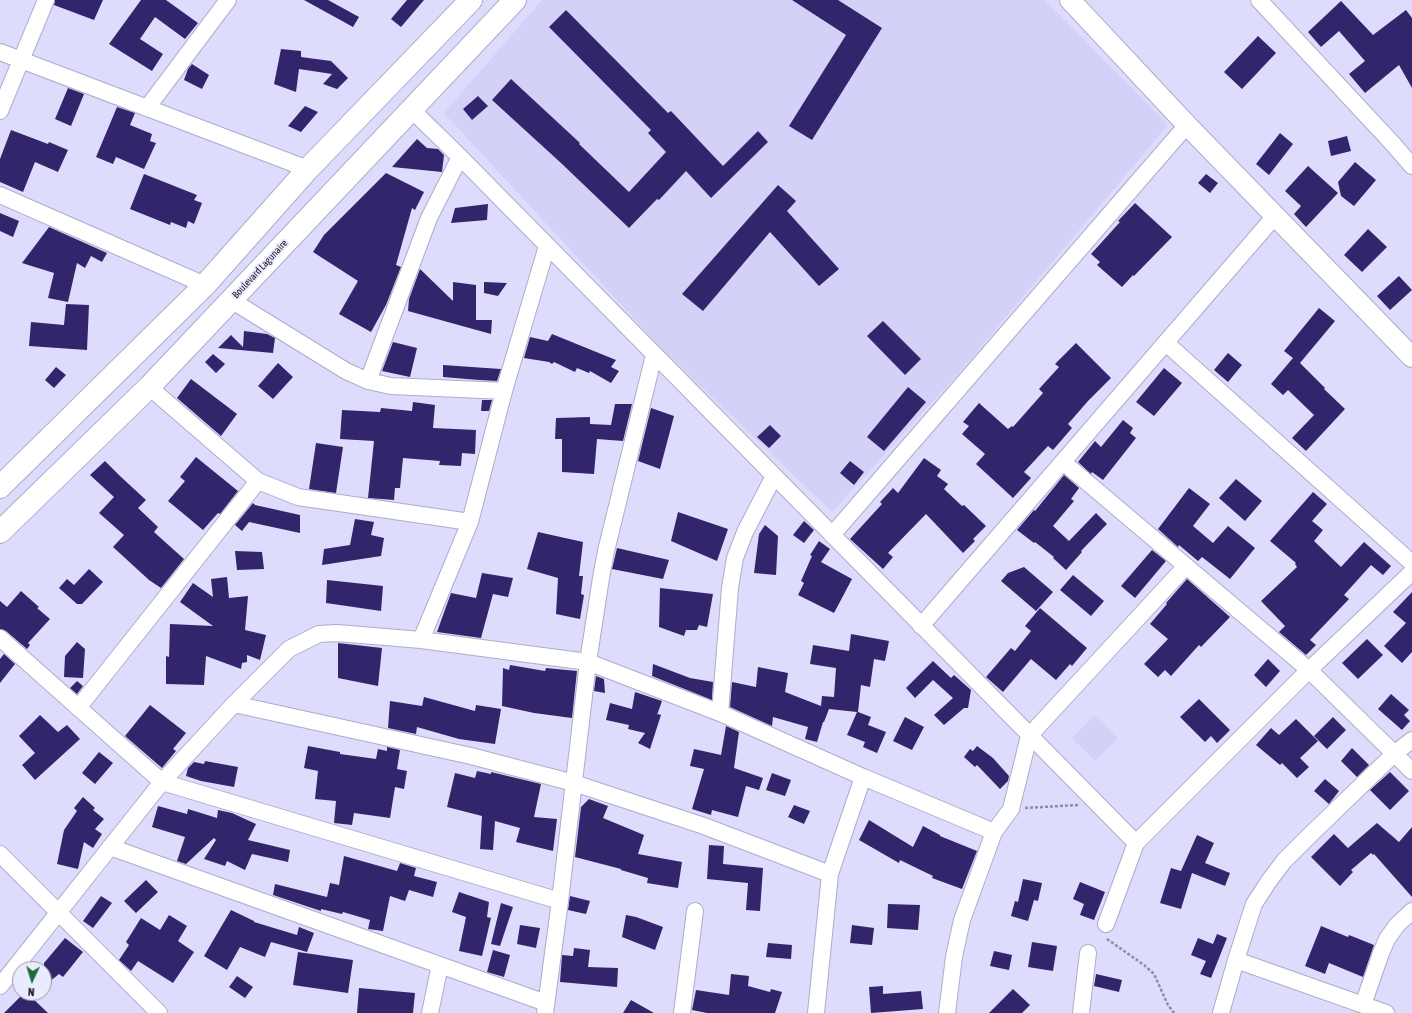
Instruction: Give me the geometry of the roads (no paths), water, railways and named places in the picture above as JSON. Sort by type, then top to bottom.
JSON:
[{"type":"main road","points":[[0,487],[205,285],[308,169],[472,0]]},
{"type":"main road","name":"Boulevard Lagunaire","points":[[0,532],[149,387],[515,0]]},
{"type":"street","points":[[0,111],[46,0]]},
{"type":"street","points":[[147,108],[228,0]]},
{"type":"street","points":[[1070,0],[1187,126],[1412,357]]},
{"type":"street","points":[[1258,0],[1412,166]]},
{"type":"street","points":[[0,52],[308,169]]},
{"type":"street","points":[[411,109],[1136,843]]},
{"type":"street","points":[[832,535],[1187,126]]},
{"type":"street","points":[[1393,144],[1412,145]]},
{"type":"street","points":[[368,381],[429,218],[460,157]]},
{"type":"street","points":[[0,195],[205,285]]},
{"type":"street","points":[[921,626],[1275,216]]},
{"type":"street","points":[[421,640],[470,522],[504,391],[547,246]]},
{"type":"street","points":[[231,300],[346,371],[368,381],[391,386],[504,391]]},
{"type":"street","points":[[1166,343],[1412,563]]},
{"type":"street","points":[[110,847],[440,965],[546,1008],[588,662],[601,578],[606,551],[654,355]]},
{"type":"street","points":[[149,387],[258,481],[298,497],[470,522]]},
{"type":"street","points":[[1063,462],[1309,670],[1412,771]]},
{"type":"street","points":[[720,713],[730,588],[736,558],[744,532],[774,476]]},
{"type":"street","points":[[78,708],[258,481]]},
{"type":"street","points":[[947,1013],[954,957],[962,920],[994,832],[1011,809],[1029,736],[1186,566]]},
{"type":"street","points":[[1106,931],[1136,843],[1309,670],[1412,572]]},
{"type":"street","points":[[0,986],[162,782],[234,704],[289,649],[319,634],[337,632],[421,640],[588,662],[720,713],[863,778],[994,832]]},
{"type":"street","points":[[0,638],[162,782],[560,901]]},
{"type":"street","points":[[234,704],[471,756],[574,783],[704,826],[830,874]]},
{"type":"street","points":[[1221,1013],[1254,904],[1269,881],[1284,860],[1395,753],[1412,740]]},
{"type":"street","points":[[816,1013],[830,874],[863,778]]},
{"type":"street","points":[[0,854],[159,1013]]},
{"type":"street","points":[[682,1013],[695,910]]},
{"type":"street","points":[[1363,1005],[1387,939],[1397,925],[1412,911]]},
{"type":"street","points":[[1081,1013],[1088,954]]},
{"type":"street","points":[[1236,960],[1386,1013]]},
{"type":"street","points":[[430,1013],[440,965]]}]
